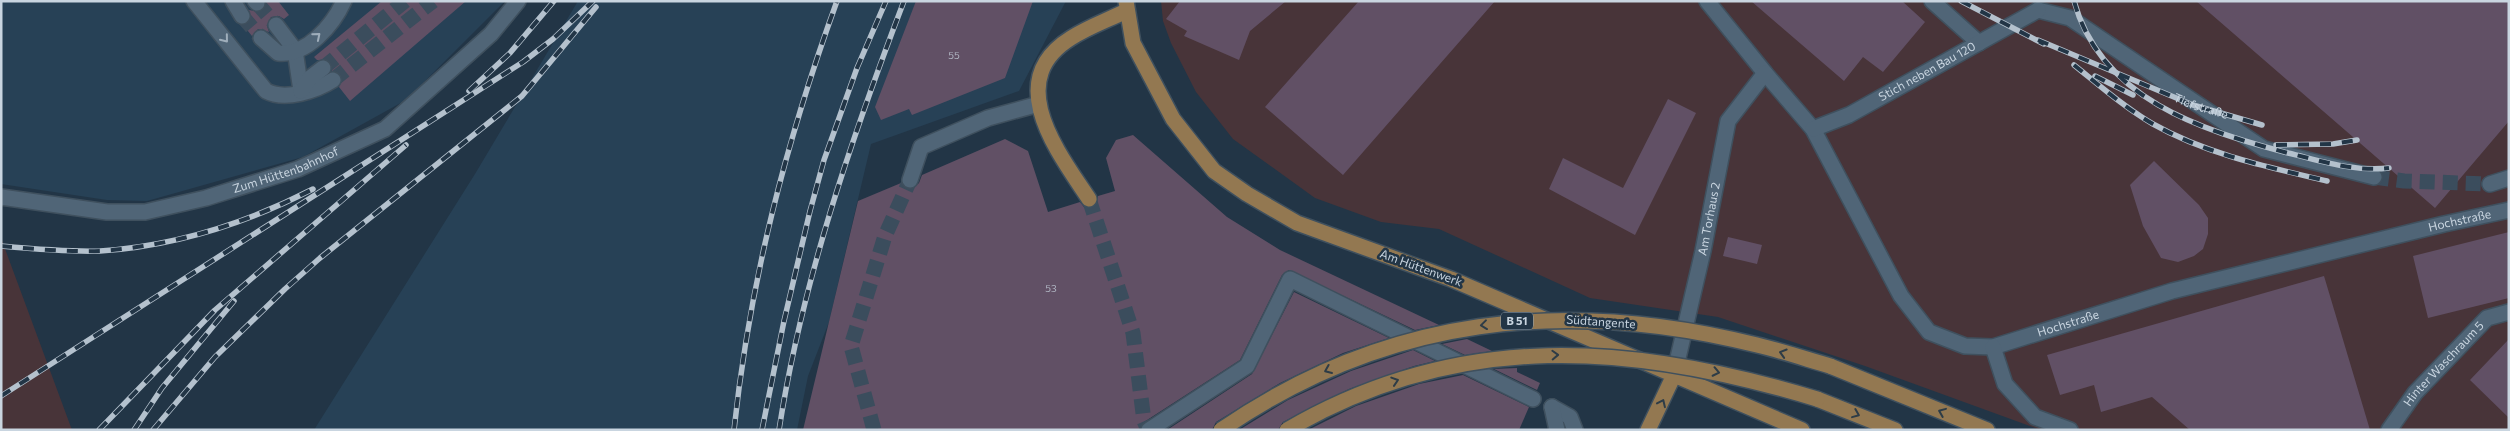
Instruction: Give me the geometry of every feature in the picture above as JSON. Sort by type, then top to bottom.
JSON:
[{"type":"main road","points":[[1089,199],[1050,140],[1039,104],[1037,87],[1044,67],[1056,50],[1071,38],[1126,6]]},
{"type":"main road","name":"Am Hüttenwerk","points":[[1126,6],[1133,42],[1173,119],[1214,171],[1247,194],[1297,223],[1451,279],[1802,430]]},
{"type":"main road","name":"Südtangente","points":[[1221,430],[1261,403],[1352,359],[1394,344],[1436,334],[1520,321],[1568,319],[1659,327],[1757,345],[1830,366],[1987,430]]},
{"type":"main road","points":[[1287,430],[1329,406],[1417,374],[1455,365],[1530,356],[1606,356],[1655,360],[1758,381],[1817,399],[1895,430]]},
{"type":"main road","points":[[1648,430],[1674,375]]},
{"type":"lane","points":[[194,1],[266,91],[282,96],[317,89],[333,80]]},
{"type":"lane","points":[[233,1],[242,16]]},
{"type":"lane","points":[[261,38],[278,53],[295,50],[313,41],[322,33],[344,1]]},
{"type":"lane","name":"Zum Hüttenbahnhof","points":[[1,197],[107,212],[145,212],[206,198],[298,169],[385,129],[491,34],[518,1]]},
{"type":"lane","name":"Hochstraße","points":[[1707,1],[1764,73],[1814,129],[1901,296],[1929,332],[1965,346],[1993,347],[2172,291],[2444,224],[2509,210]]},
{"type":"lane","points":[[1932,1],[1979,43]]},
{"type":"lane","name":"Stich neben Bau 120","points":[[1814,129],[1849,115],[1979,43],[2037,6]]},
{"type":"lane","name":"Tiefstraße","points":[[2037,6],[2070,18],[2264,149],[2374,177]]},
{"type":"lane","points":[[276,26],[295,50],[301,91]]},
{"type":"lane","points":[[301,91],[310,78],[323,68]]},
{"type":"lane","name":"Am Torhaus 2","points":[[1674,375],[1703,251],[1728,121],[1764,73]]},
{"type":"lane","points":[[910,180],[921,147],[988,118],[1039,104]]},
{"type":"lane","points":[[2490,184],[2509,178]]},
{"type":"lane","points":[[1149,430],[1247,366],[1290,279],[1533,399]]},
{"type":"lane","name":"Hinter Waschraum 5","points":[[2389,430],[2415,393],[2488,318],[2509,312]]},
{"type":"lane","points":[[1993,347],[2005,384],[2035,417],[2070,430]]},
{"type":"lane","points":[[1558,430],[1552,407],[1570,417],[1574,430]]},
{"type":"shaded area","points":[[1,1],[505,1],[406,100],[303,157],[147,201],[107,200],[1,184]]},
{"type":"shaded area","points":[[578,1],[1066,1],[1019,91],[871,144],[829,322],[808,376],[797,430],[314,430],[475,174]]},
{"type":"shaded area","points":[[1161,1],[2509,1],[2509,430],[2041,430],[1865,366],[1718,317],[1590,298],[1439,229],[1381,222],[1315,198],[1233,139],[1196,92],[1171,43],[1163,21]]},
{"type":"shaded area","points":[[1,238],[72,430],[1,430]]},
{"type":"building","points":[[266,1],[278,1],[289,15],[284,19],[279,16],[271,17],[267,26],[269,32],[258,29],[252,36],[243,25],[250,20],[249,10],[260,12],[264,9]]},
{"type":"building","points":[[382,1],[466,1],[350,101],[339,87],[342,80],[341,75],[332,71],[331,63],[327,60],[317,60],[314,57]]},
{"type":"building","points":[[916,1],[1033,1],[1005,78],[912,115],[909,109],[881,120],[875,107]]},
{"type":"building","points":[[1180,1],[1286,1],[1250,31],[1239,60],[1184,36],[1187,31],[1166,19]]},
{"type":"building","points":[[1359,1],[1495,1],[1343,175],[1265,107]]},
{"type":"building","points":[[1751,1],[1902,1],[1925,22],[1883,72],[1863,57],[1844,81]]},
{"type":"building","points":[[2196,1],[2509,1],[2509,121],[2435,208]]},
{"type":"building","points":[[1668,99],[1696,113],[1635,235],[1549,189],[1563,158],[1623,188]]},
{"type":"building","points":[[1133,135],[1227,217],[1280,250],[1439,325],[1415,330],[1289,270],[1282,275],[1240,360],[1144,422],[1140,430],[803,430],[858,201],[901,183],[907,189],[912,189],[919,183],[922,175],[1005,139],[1028,151],[1048,212],[1080,202],[1084,207],[1090,208],[1097,204],[1098,196],[1115,191],[1106,158],[1116,140]]},
{"type":"building","points":[[2154,161],[2199,205],[2208,218],[2208,234],[2203,249],[2194,256],[2178,262],[2161,258],[2143,226],[2130,185]]},
{"type":"building","points":[[2509,232],[2509,298],[2428,318],[2413,256]]},
{"type":"building","points":[[1728,237],[1762,245],[1757,264],[1723,256]]},
{"type":"building","points":[[2324,276],[2370,430],[2190,430],[2152,397],[2101,412],[2094,385],[2060,395],[2047,355]]},
{"type":"building","points":[[1294,292],[1389,338],[1343,353],[1280,383],[1216,422],[1212,430],[1167,430],[1252,374]]},
{"type":"building","points":[[1467,339],[1492,351],[1465,355],[1442,344]]},
{"type":"building","points":[[2509,339],[2509,418],[2470,380]]},
{"type":"building","points":[[1413,350],[1435,361],[1414,366],[1349,389],[1283,422],[1278,430],[1239,430],[1288,400],[1351,371]]},
{"type":"building","points":[[1517,368],[1517,372],[1540,383],[1537,390],[1494,369]]},
{"type":"building","points":[[1463,375],[1529,407],[1519,430],[1308,430],[1356,406],[1419,384]]},
{"type":"tunnel","points":[[323,68],[405,1]]},
{"type":"tunnel","points":[[333,80],[433,1]]},
{"type":"tunnel","points":[[257,3],[276,25]]},
{"type":"tunnel","points":[[242,16],[261,38]]},
{"type":"tunnel","points":[[2374,177],[2404,181],[2490,184]]},
{"type":"tunnel","points":[[874,430],[851,346],[885,236],[910,180]]},
{"type":"tunnel","points":[[1089,199],[1133,333],[1144,421],[1148,430]]},
{"type":"railway","points":[[469,91],[510,53],[554,1]]},
{"type":"railway","points":[[1,396],[523,62],[553,39],[593,1]]},
{"type":"railway","points":[[734,430],[750,320],[772,212],[802,106],[837,1]]},
{"type":"railway","points":[[762,430],[784,321],[824,160],[857,68],[886,1]]},
{"type":"railway","points":[[779,430],[801,320],[830,212],[865,106],[904,1]]},
{"type":"railway","points":[[1961,1],[2044,44]]},
{"type":"railway","points":[[2074,1],[2087,35],[2107,63],[2131,86],[2158,105],[2189,121],[2255,144],[2351,167],[2389,168]]},
{"type":"railway","points":[[153,430],[215,357],[285,289],[320,258],[522,96],[596,7]]},
{"type":"railway","points":[[2038,40],[2193,105],[2262,125]]},
{"type":"railway","points":[[2074,65],[2132,111],[2153,124],[2194,144],[2216,152],[2327,181]]},
{"type":"railway","points":[[2095,76],[2133,95]]},
{"type":"railway","points":[[2276,145],[2333,144],[2357,140]]},
{"type":"railway","points":[[99,430],[215,310],[406,145]]},
{"type":"railway","points":[[1,246],[50,250],[100,251],[156,244],[210,231],[236,222],[313,189]]},
{"type":"railway","points":[[134,430],[162,388],[234,301]]}]
